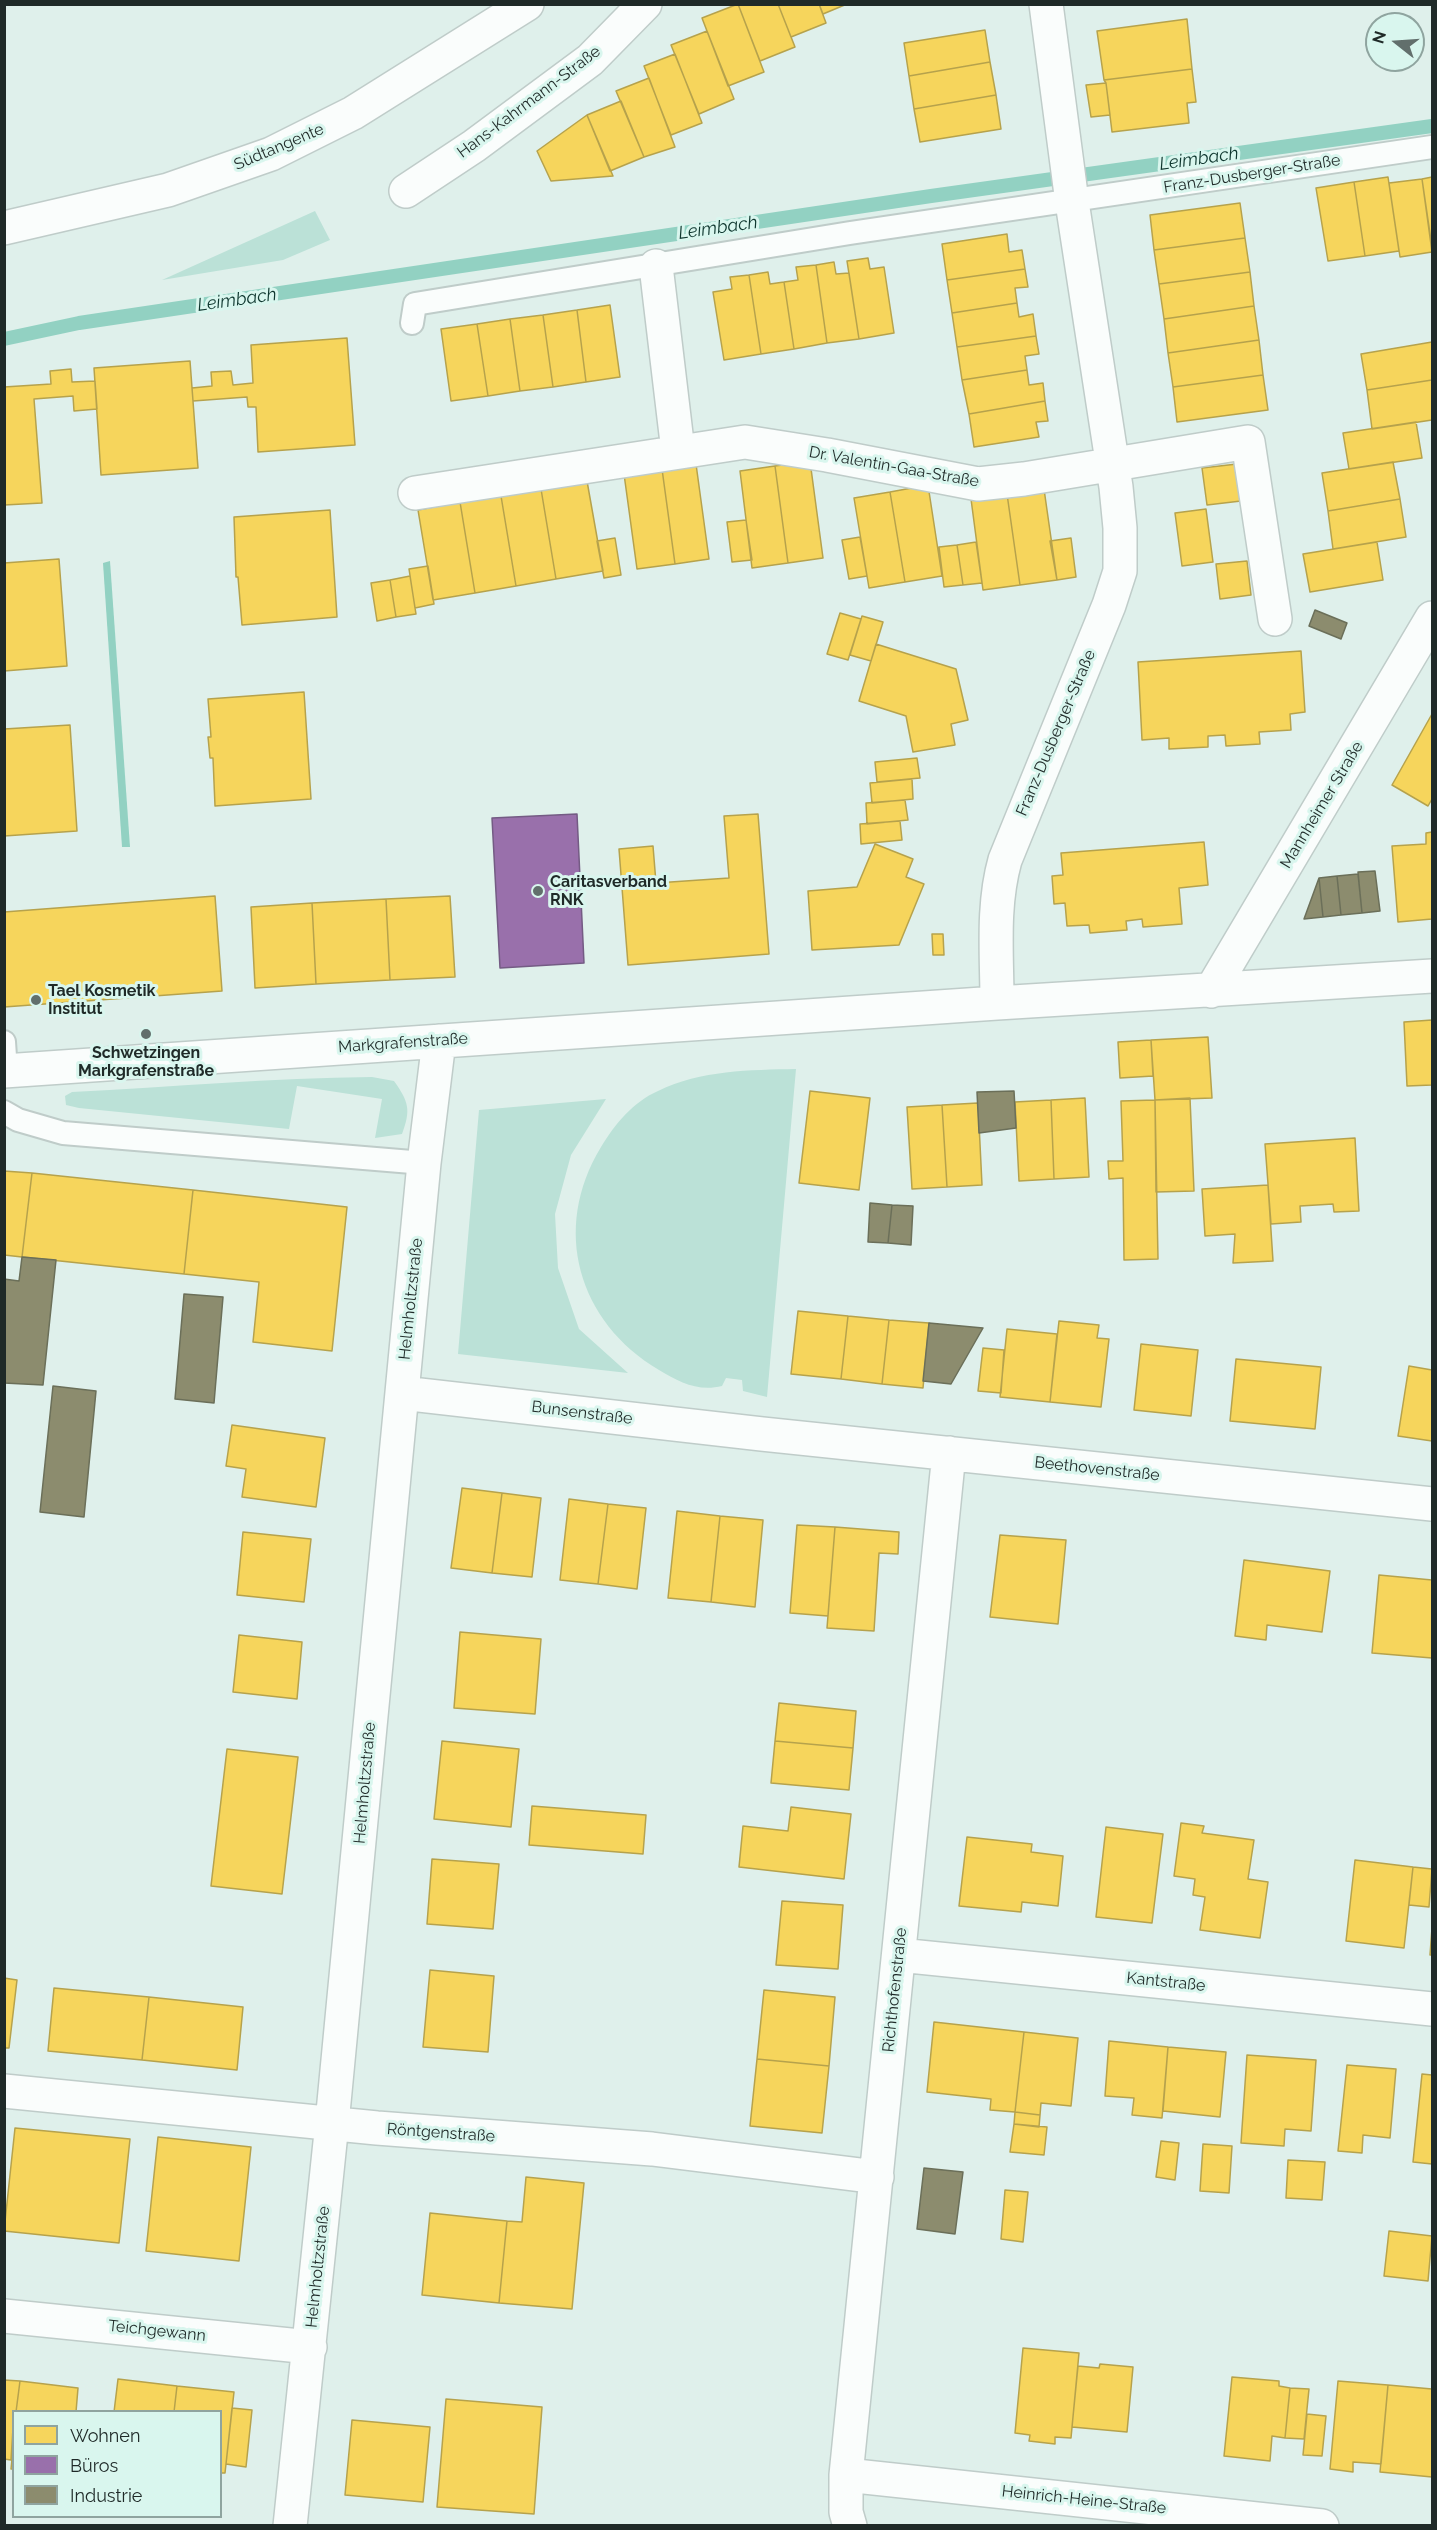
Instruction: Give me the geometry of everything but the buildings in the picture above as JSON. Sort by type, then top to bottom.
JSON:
[{"type":"street","name":"Südtangente","points":[[4,228],[168,190],[271,154],[352,113],[527,4]]},
{"type":"street","name":"Hans-Kahrmann-Straße","points":[[406,191],[474,146],[590,60],[645,4]]},
{"type":"street","name":"Franz-Dusberger-Straße","points":[[997,1003],[999,881],[1005,860],[1109,605],[1120,571],[1120,528],[1072,202],[1046,4]]},
{"type":"street","points":[[656,266],[678,450]]},
{"type":"street","name":"Dr. Valentin-Gaa-Straße","points":[[415,493],[678,450],[745,442],[978,484],[1111,466]]},
{"type":"street","points":[[1111,466],[1248,442],[1275,619]]},
{"type":"street","name":"Mannheimer Straße","points":[[1212,991],[1432,618]]},
{"type":"street","points":[[997,1003],[1432,976]]},
{"type":"street","name":"Markgrafenstraße","points":[[5,1061],[439,1041],[997,1003]]},
{"type":"street","name":"Helmholtzstraße","points":[[290,2526],[310,2347],[424,1163],[439,1041]]},
{"type":"street","name":"Bunsenstraße","points":[[402,1393],[762,1434]]},
{"type":"street","name":"Beethovenstraße","points":[[762,1434],[1432,1504]]},
{"type":"street","name":"Richthofenstraße","points":[[850,2526],[846,2512],[846,2475],[949,1453]]},
{"type":"street","name":"Kantstraße","points":[[898,1955],[1432,2009]]},
{"type":"street","name":"Röntgenstraße","points":[[4,2091],[332,2123],[652,2149],[877,2177]]},
{"type":"street","name":"Teichgewann","points":[[4,2316],[310,2347]]},
{"type":"street","name":"Heinrich-Heine-Straße","points":[[846,2475],[1322,2526]]},
{"type":"lane","name":"Franz-Dusberger-Straße","points":[[1072,202],[1432,147]]},
{"type":"lane","points":[[412,323],[415,304],[850,233],[1072,202]]},
{"type":"lane","points":[[4,1112],[18,1120],[63,1133],[424,1163]]},
{"type":"shaded area","points":[[315,211],[330,240],[283,260],[162,280]]},
{"type":"shaded area","points":[[110,561],[130,847],[122,847],[103,563]]},
{"type":"shaded area","points":[[796,1069],[767,1397],[743,1391],[742,1380],[726,1378],[722,1386],[713,1388],[689,1385],[659,1370],[631,1350],[609,1326],[592,1300],[581,1271],[576,1241],[578,1210],[586,1178],[601,1147],[625,1114],[658,1091],[708,1075]]},
{"type":"shaded area","points":[[372,1077],[394,1081],[403,1095],[407,1106],[407,1119],[402,1134],[375,1138],[382,1099],[297,1086],[289,1129],[79,1108],[66,1105],[65,1096],[72,1092]]},
{"type":"shaded area","points":[[606,1099],[571,1155],[555,1214],[558,1268],[579,1329],[628,1373],[458,1354],[479,1110]]},
{"type":"waterway","name":"Leimbach","points":[[4,339],[79,323],[931,196],[1432,126]]},
{"type":"place","name":"Caritasverband RNK","points":[[538,891]]},
{"type":"place","name":"Tael Kosmetik Institut","points":[[36,1000]]},
{"type":"place","name":"Schwetzingen Markgrafenstraße","points":[[146,1034]]}]
